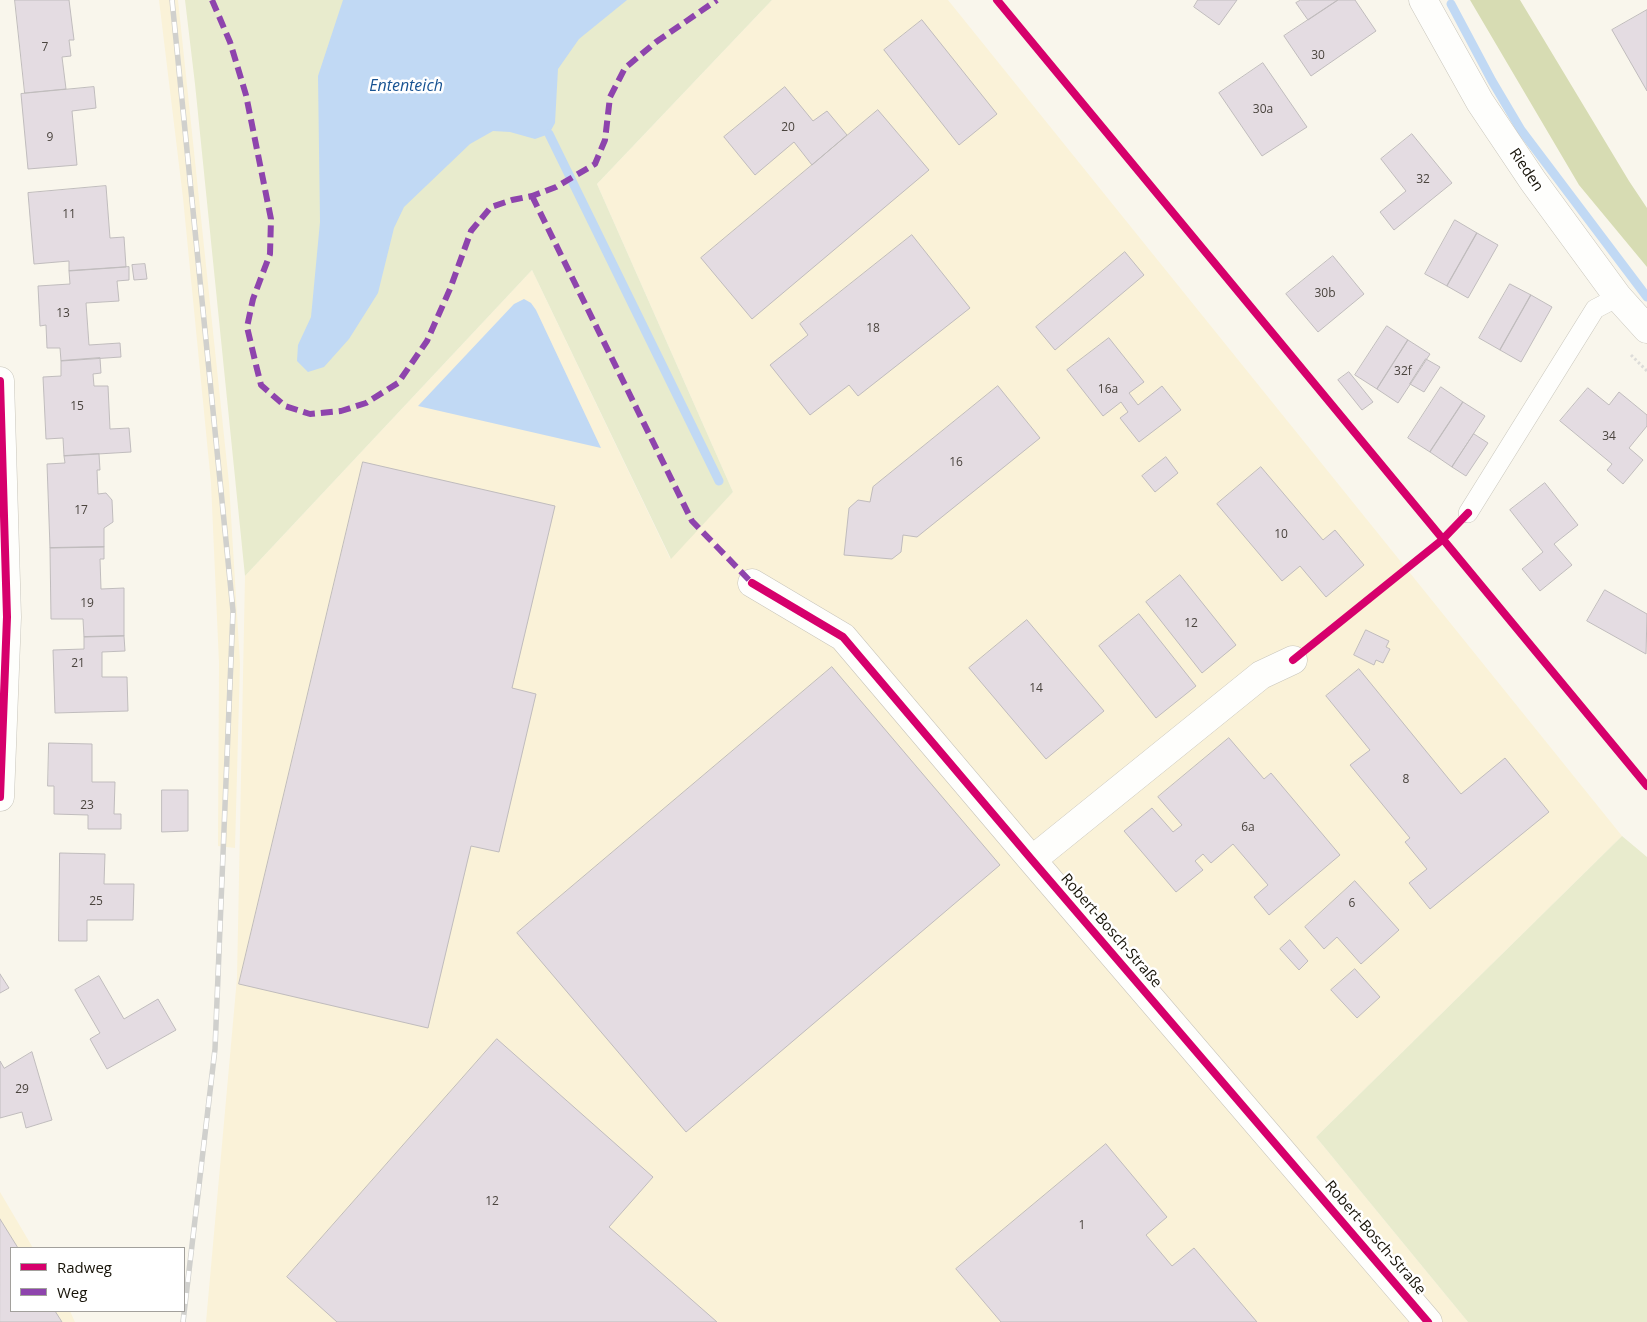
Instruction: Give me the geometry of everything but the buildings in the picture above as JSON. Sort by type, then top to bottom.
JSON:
[{"type":"street","name":"Rieden","points":[[1423,0],[1480,102],[1533,181],[1618,297],[1647,329]]},
{"type":"street","points":[[0,381],[6,618],[0,797]]},
{"type":"street","name":"Robert-Bosch-Straße","points":[[752,583],[844,637],[1032,860],[1428,1322]]},
{"type":"street","points":[[1032,860],[1261,675],[1293,660]]},
{"type":"lane","points":[[1468,513],[1595,309],[1618,297]]},
{"type":"shaded area","points":[[159,0],[178,0],[229,483],[240,663],[235,848],[218,846],[219,663],[211,483],[183,198]]},
{"type":"shaded area","points":[[772,0],[948,0],[1622,836],[1316,1137],[1468,1322],[206,1322],[237,978],[245,576],[532,270],[670,558],[733,492],[597,184]]},
{"type":"shaded area","points":[[0,1192],[32,1247],[10,1247],[10,1312],[70,1312],[75,1322],[0,1322]]},
{"type":"green space","points":[[185,0],[772,0],[597,184],[733,492],[671,559],[532,270],[245,576]]},
{"type":"green space","points":[[1470,0],[1520,0],[1647,208],[1647,267],[1579,185]]},
{"type":"green space","points":[[1622,836],[1647,857],[1647,1322],[1468,1322],[1316,1137]]},
{"type":"water","name":"Ententeich","points":[[343,0],[627,0],[579,39],[558,69],[555,123],[549,134],[535,139],[510,132],[493,131],[470,144],[404,207],[394,228],[378,293],[349,339],[324,367],[308,372],[297,361],[298,345],[311,317],[320,222],[318,76]]},
{"type":"water","points":[[524,299],[531,303],[536,310],[601,448],[418,406],[514,304]]},
{"type":"waterway","points":[[1451,4],[1492,81],[1521,130],[1647,297]]},
{"type":"waterway","points":[[549,134],[719,481]]},
{"type":"railway","points":[[172,0],[233,611],[215,1049],[185,1305]]},
{"type":"railway","points":[[183,1322],[184,1312]]},
{"type":"marked path","points":[[212,0],[230,42],[246,95],[271,219],[270,254],[253,299],[247,327],[261,385],[285,406],[310,414],[341,411],[366,403],[398,383],[427,341],[450,289],[471,231],[491,207],[532,196],[556,187],[595,164],[605,140],[610,97],[625,68],[656,42],[717,0]]},
{"type":"marked path","points":[[532,196],[692,521],[752,583]]},
{"type":"cycle path","points":[[997,0],[1647,786]]},
{"type":"cycle path","points":[[0,381],[7,617],[0,797]]},
{"type":"cycle path","points":[[1293,660],[1442,540],[1468,513]]},
{"type":"cycle path","points":[[752,583],[843,637],[1428,1322]]}]
